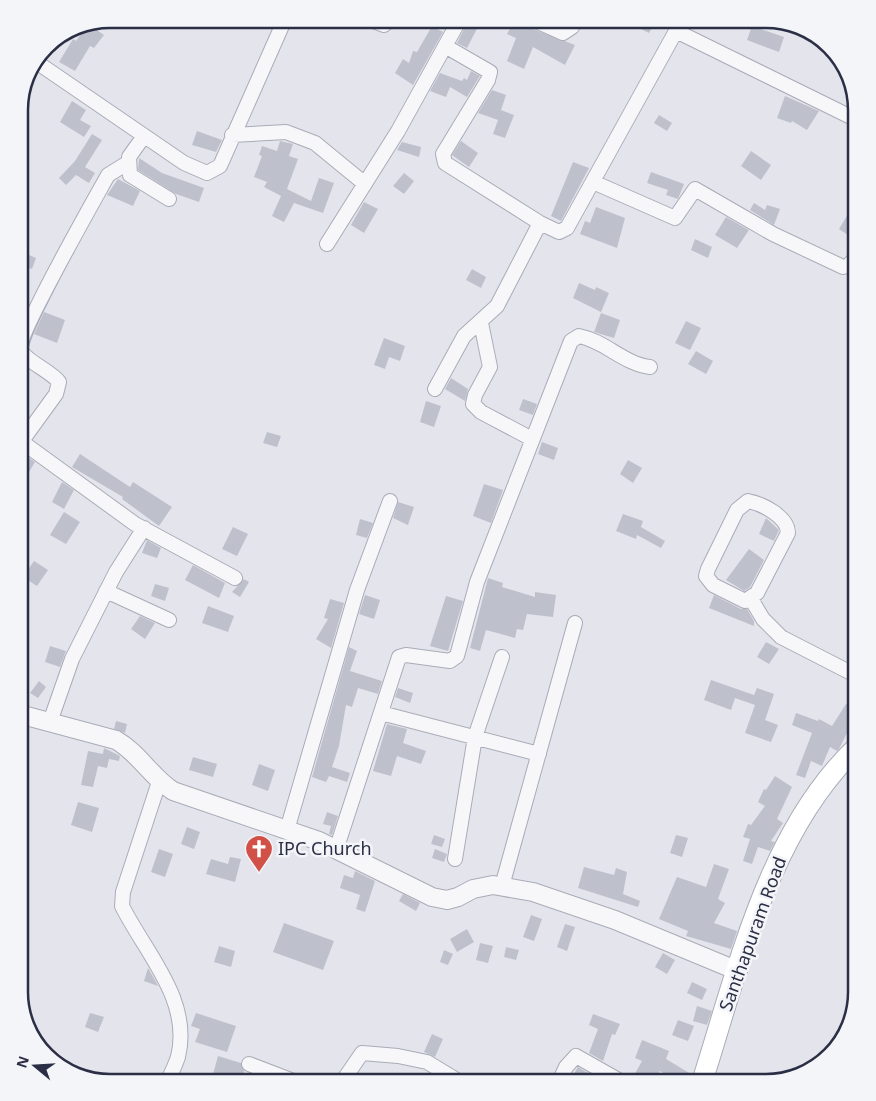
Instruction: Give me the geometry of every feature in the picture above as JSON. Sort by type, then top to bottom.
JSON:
[{"type":"main road","name":"Santhapuram Road","points":[[705,1074],[738,971],[780,855],[817,795],[848,758]]},
{"type":"street","points":[[41,65],[184,163],[207,173],[220,166],[280,28]]},
{"type":"street","points":[[327,244],[398,131],[455,28]]},
{"type":"street","points":[[551,28],[562,33],[570,28]]},
{"type":"street","points":[[445,46],[490,72],[488,80],[443,154],[448,167],[540,223],[559,232],[567,228],[676,32],[848,116]]},
{"type":"street","points":[[232,135],[286,132],[315,143],[365,184]]},
{"type":"street","points":[[144,136],[129,157],[130,175],[169,198]]},
{"type":"street","points":[[28,325],[108,175],[129,162]]},
{"type":"street","points":[[593,182],[675,218],[695,189],[773,234],[843,266],[848,266]]},
{"type":"street","points":[[435,389],[464,336],[481,323],[497,306],[540,223]]},
{"type":"street","points":[[481,323],[490,367],[475,395],[473,404],[481,412],[532,439]]},
{"type":"street","points":[[336,850],[397,662],[401,655],[450,661],[457,656],[476,582],[571,341],[574,337],[595,340],[634,364],[650,367]]},
{"type":"street","points":[[28,357],[59,382],[56,394],[28,432]]},
{"type":"street","points":[[28,448],[144,528],[235,578]]},
{"type":"street","points":[[287,830],[357,590],[390,501]]},
{"type":"street","points":[[748,501],[770,511],[788,526],[788,533],[784,542],[751,599],[745,601],[737,598],[713,585],[706,576],[736,510],[748,501]]},
{"type":"street","points":[[50,722],[72,659],[106,591],[144,528]]},
{"type":"street","points":[[106,591],[169,620]]},
{"type":"street","points":[[751,599],[763,619],[781,637],[848,671]]},
{"type":"street","points":[[502,886],[576,623]]},
{"type":"street","points":[[455,859],[475,737],[502,657]]},
{"type":"street","points":[[380,713],[539,754]]},
{"type":"street","points":[[28,716],[116,740],[130,748],[159,782],[173,791],[287,830],[336,850],[432,897],[447,900],[458,897],[473,889],[493,885],[533,892],[615,920],[738,971]]},
{"type":"street","points":[[159,782],[123,892],[122,906],[173,993],[180,1017],[178,1058],[171,1074]]},
{"type":"street","points":[[348,1074],[362,1054],[398,1056],[427,1062],[447,1074]]},
{"type":"street","points":[[563,1074],[566,1067],[576,1056],[608,1074]]},
{"type":"street","points":[[249,1064],[275,1074]]},
{"type":"building","points":[[431,28],[436,28],[443,32],[413,85],[395,73],[403,59],[409,63],[413,51],[417,52]]},
{"type":"building","points":[[464,28],[477,28],[467,48],[457,43]]},
{"type":"building","points":[[510,28],[531,28],[575,45],[565,65],[533,47],[524,69],[507,61],[516,38],[507,34]]},
{"type":"building","points":[[642,28],[652,28],[649,33]]},
{"type":"building","points":[[751,28],[758,28],[784,37],[779,52],[747,40]]},
{"type":"building","points":[[94,29],[104,35],[94,48],[90,46],[75,71],[59,62],[73,39],[76,41],[82,33]]},
{"type":"building","points":[[471,71],[480,76],[467,97],[450,87],[446,97],[430,91],[440,73],[462,81],[464,78],[467,80]]},
{"type":"building","points":[[492,90],[506,95],[501,110],[514,115],[505,138],[493,134],[498,120],[478,113]]},
{"type":"building","points":[[785,96],[819,111],[807,130],[792,121],[791,123],[777,118]]},
{"type":"building","points":[[72,101],[86,110],[80,120],[91,126],[84,137],[60,122]]},
{"type":"building","points":[[659,115],[672,123],[667,131],[654,123]]},
{"type":"building","points":[[197,131],[222,140],[216,152],[192,145]]},
{"type":"building","points":[[92,134],[102,140],[85,167],[95,173],[89,183],[76,175],[66,185],[59,178],[75,161]]},
{"type":"building","points":[[280,141],[293,144],[289,156],[298,159],[287,189],[311,201],[319,178],[334,183],[323,213],[294,203],[284,222],[272,216],[281,196],[264,187],[267,182],[254,177],[262,156],[259,155],[262,146],[277,151]]},
{"type":"building","points":[[461,141],[478,153],[469,167],[452,155]]},
{"type":"building","points":[[402,142],[421,147],[419,157],[397,150]]},
{"type":"building","points":[[751,151],[771,165],[761,180],[741,166]]},
{"type":"building","points":[[139,158],[162,173],[204,188],[199,202],[176,194],[138,170]]},
{"type":"building","points":[[573,162],[589,168],[561,221],[551,216]]},
{"type":"building","points":[[651,172],[684,184],[678,199],[666,195],[668,190],[647,183]]},
{"type":"building","points":[[404,173],[414,181],[404,194],[393,186]]},
{"type":"building","points":[[118,179],[140,191],[133,206],[107,195]]},
{"type":"building","points":[[364,202],[378,209],[364,233],[351,225]]},
{"type":"building","points":[[754,203],[765,210],[767,205],[780,209],[774,225],[750,210]]},
{"type":"building","points":[[596,207],[625,218],[617,248],[580,234],[585,221],[590,223]]},
{"type":"building","points":[[848,214],[848,235],[839,229]]},
{"type":"building","points":[[726,217],[749,230],[737,248],[715,235]]},
{"type":"building","points":[[695,239],[712,247],[708,258],[691,250]]},
{"type":"building","points":[[28,255],[36,258],[32,269],[28,267]]},
{"type":"building","points":[[472,269],[486,277],[481,288],[466,280]]},
{"type":"building","points":[[579,283],[595,290],[596,287],[609,293],[601,312],[573,298]]},
{"type":"building","points":[[44,312],[65,320],[57,343],[34,334]]},
{"type":"building","points":[[601,313],[620,320],[614,338],[594,332]]},
{"type":"building","points":[[686,321],[701,328],[690,350],[675,343]]},
{"type":"building","points":[[384,338],[405,346],[400,361],[389,357],[385,369],[374,365]]},
{"type":"building","points":[[696,351],[713,361],[706,374],[688,364]]},
{"type":"building","points":[[451,378],[468,389],[465,401],[445,389]]},
{"type":"building","points":[[523,399],[537,404],[533,415],[519,410]]},
{"type":"building","points":[[426,401],[441,406],[434,427],[420,422]]},
{"type":"building","points":[[267,432],[281,436],[277,447],[263,443]]},
{"type":"building","points":[[542,442],[558,448],[554,460],[538,454]]},
{"type":"building","points":[[80,454],[130,487],[133,482],[172,507],[159,526],[122,499],[123,497],[72,467]]},
{"type":"building","points":[[28,457],[35,462],[28,474]]},
{"type":"building","points":[[628,460],[642,468],[633,483],[620,474]]},
{"type":"building","points":[[62,482],[74,490],[64,509],[52,502]]},
{"type":"building","points":[[484,484],[503,490],[491,523],[473,516]]},
{"type":"building","points":[[398,502],[414,507],[408,525],[393,518]]},
{"type":"building","points":[[64,512],[80,522],[66,544],[50,535]]},
{"type":"building","points":[[623,514],[643,521],[641,527],[665,541],[661,548],[637,535],[636,539],[616,531]]},
{"type":"building","points":[[766,518],[779,530],[774,541],[759,534]]},
{"type":"building","points":[[360,519],[373,523],[367,538],[356,535]]},
{"type":"building","points":[[233,527],[248,534],[237,556],[222,549]]},
{"type":"building","points":[[147,540],[161,548],[157,558],[142,553]]},
{"type":"building","points":[[749,549],[764,560],[750,587],[744,591],[726,580]]},
{"type":"building","points":[[34,561],[48,570],[37,586],[28,580],[28,570]]},
{"type":"building","points":[[193,565],[225,583],[219,598],[185,580]]},
{"type":"building","points":[[488,578],[503,583],[502,587],[535,597],[535,592],[556,595],[553,617],[527,614],[523,630],[517,629],[515,638],[486,630],[480,651],[470,648]]},
{"type":"building","points":[[244,579],[249,582],[240,597],[232,592]]},
{"type":"building","points":[[155,584],[169,588],[165,601],[151,596]]},
{"type":"building","points":[[365,595],[380,600],[374,619],[359,614]]},
{"type":"building","points":[[714,595],[741,609],[747,609],[754,621],[754,626],[709,608]]},
{"type":"building","points":[[446,596],[463,601],[448,651],[430,646]]},
{"type":"building","points":[[330,599],[344,603],[331,648],[316,639],[328,619],[324,618]]},
{"type":"building","points":[[208,606],[234,616],[228,632],[202,623]]},
{"type":"building","points":[[140,616],[155,623],[145,639],[131,629]]},
{"type":"building","points":[[766,642],[779,649],[769,664],[757,657]]},
{"type":"building","points":[[50,646],[66,651],[60,667],[45,662]]},
{"type":"building","points":[[349,647],[357,651],[350,671],[382,681],[378,694],[358,688],[352,707],[346,705],[339,746],[332,767],[350,773],[347,782],[329,776],[326,782],[312,777]]},
{"type":"building","points":[[711,680],[754,695],[757,688],[774,694],[765,720],[778,725],[771,742],[745,733],[755,705],[735,698],[731,710],[704,700]]},
{"type":"building","points":[[39,681],[46,687],[38,698],[30,693]]},
{"type":"building","points":[[398,688],[413,693],[410,703],[395,697]]},
{"type":"building","points":[[846,704],[848,705],[848,731],[839,749],[837,751],[830,747],[822,766],[811,761],[805,778],[796,775],[812,733],[792,725],[796,713],[818,721],[819,719],[832,726]]},
{"type":"building","points":[[116,721],[127,724],[125,733],[114,729]]},
{"type":"building","points":[[387,724],[407,729],[403,743],[426,751],[421,764],[397,756],[391,776],[373,771]]},
{"type":"building","points":[[104,748],[120,756],[119,761],[109,759],[107,768],[98,766],[93,787],[81,785],[88,751],[103,754]]},
{"type":"building","points":[[193,757],[217,764],[213,777],[189,770]]},
{"type":"building","points":[[259,764],[275,770],[268,791],[252,785]]},
{"type":"building","points":[[775,776],[792,787],[777,819],[783,823],[771,841],[775,842],[770,851],[758,847],[752,864],[743,861],[750,839],[743,837],[748,824],[751,825],[765,806],[758,802],[764,789],[766,790]]},
{"type":"building","points":[[78,802],[99,808],[92,832],[71,825]]},
{"type":"building","points":[[327,812],[338,816],[332,835],[329,834],[331,826],[323,824]]},
{"type":"building","points":[[187,827],[200,832],[194,849],[181,844]]},
{"type":"building","points":[[434,835],[445,839],[442,847],[431,844]]},
{"type":"building","points":[[676,835],[688,838],[682,857],[670,853]]},
{"type":"building","points":[[159,849],[173,854],[165,877],[151,872]]},
{"type":"building","points":[[435,849],[447,854],[444,862],[432,858]]},
{"type":"building","points":[[230,857],[241,859],[235,882],[206,874],[211,859],[228,864]]},
{"type":"building","points":[[714,864],[729,869],[718,899],[725,903],[714,923],[737,931],[731,949],[686,936],[688,931],[659,919],[677,877],[706,887]]},
{"type":"building","points":[[584,867],[614,875],[616,868],[627,872],[623,894],[640,901],[638,907],[578,888]]},
{"type":"building","points":[[355,871],[375,881],[365,912],[356,909],[360,895],[340,888],[344,875],[353,878]]},
{"type":"building","points":[[403,894],[420,903],[416,911],[399,901]]},
{"type":"building","points":[[531,915],[542,919],[534,941],[523,937]]},
{"type":"building","points":[[284,923],[334,941],[323,970],[273,952]]},
{"type":"building","points":[[565,924],[575,927],[567,951],[557,947]]},
{"type":"building","points":[[467,929],[474,942],[457,952],[450,939]]},
{"type":"building","points":[[480,943],[493,946],[488,963],[476,960]]},
{"type":"building","points":[[219,946],[235,951],[231,967],[214,962]]},
{"type":"building","points":[[506,947],[519,950],[516,960],[504,957]]},
{"type":"building","points":[[444,950],[453,954],[448,965],[440,962]]},
{"type":"building","points":[[663,953],[675,960],[667,974],[655,967]]},
{"type":"building","points":[[148,968],[156,982],[158,986],[144,981]]},
{"type":"building","points":[[692,982],[707,989],[702,1000],[687,993]]},
{"type":"building","points":[[697,1006],[712,1011],[707,1025],[693,1021]]},
{"type":"building","points":[[90,1013],[104,1017],[98,1032],[85,1027]]},
{"type":"building","points":[[196,1013],[236,1026],[227,1052],[195,1042],[200,1029],[191,1026]]},
{"type":"building","points":[[593,1014],[620,1024],[615,1035],[612,1034],[603,1061],[589,1053],[598,1029],[589,1025]]},
{"type":"building","points":[[678,1020],[694,1026],[688,1041],[672,1035]]},
{"type":"building","points":[[432,1034],[443,1039],[435,1057],[424,1052]]},
{"type":"building","points":[[642,1040],[669,1051],[666,1059],[691,1074],[665,1074],[660,1071],[658,1074],[635,1074],[642,1061],[635,1058]]},
{"type":"building","points":[[218,1056],[241,1063],[244,1071],[243,1074],[213,1074]]},
{"type":"building","points":[[578,1067],[590,1074],[574,1074]]},
{"type":"place","name":"IPC Church","points":[[259,873]]}]
